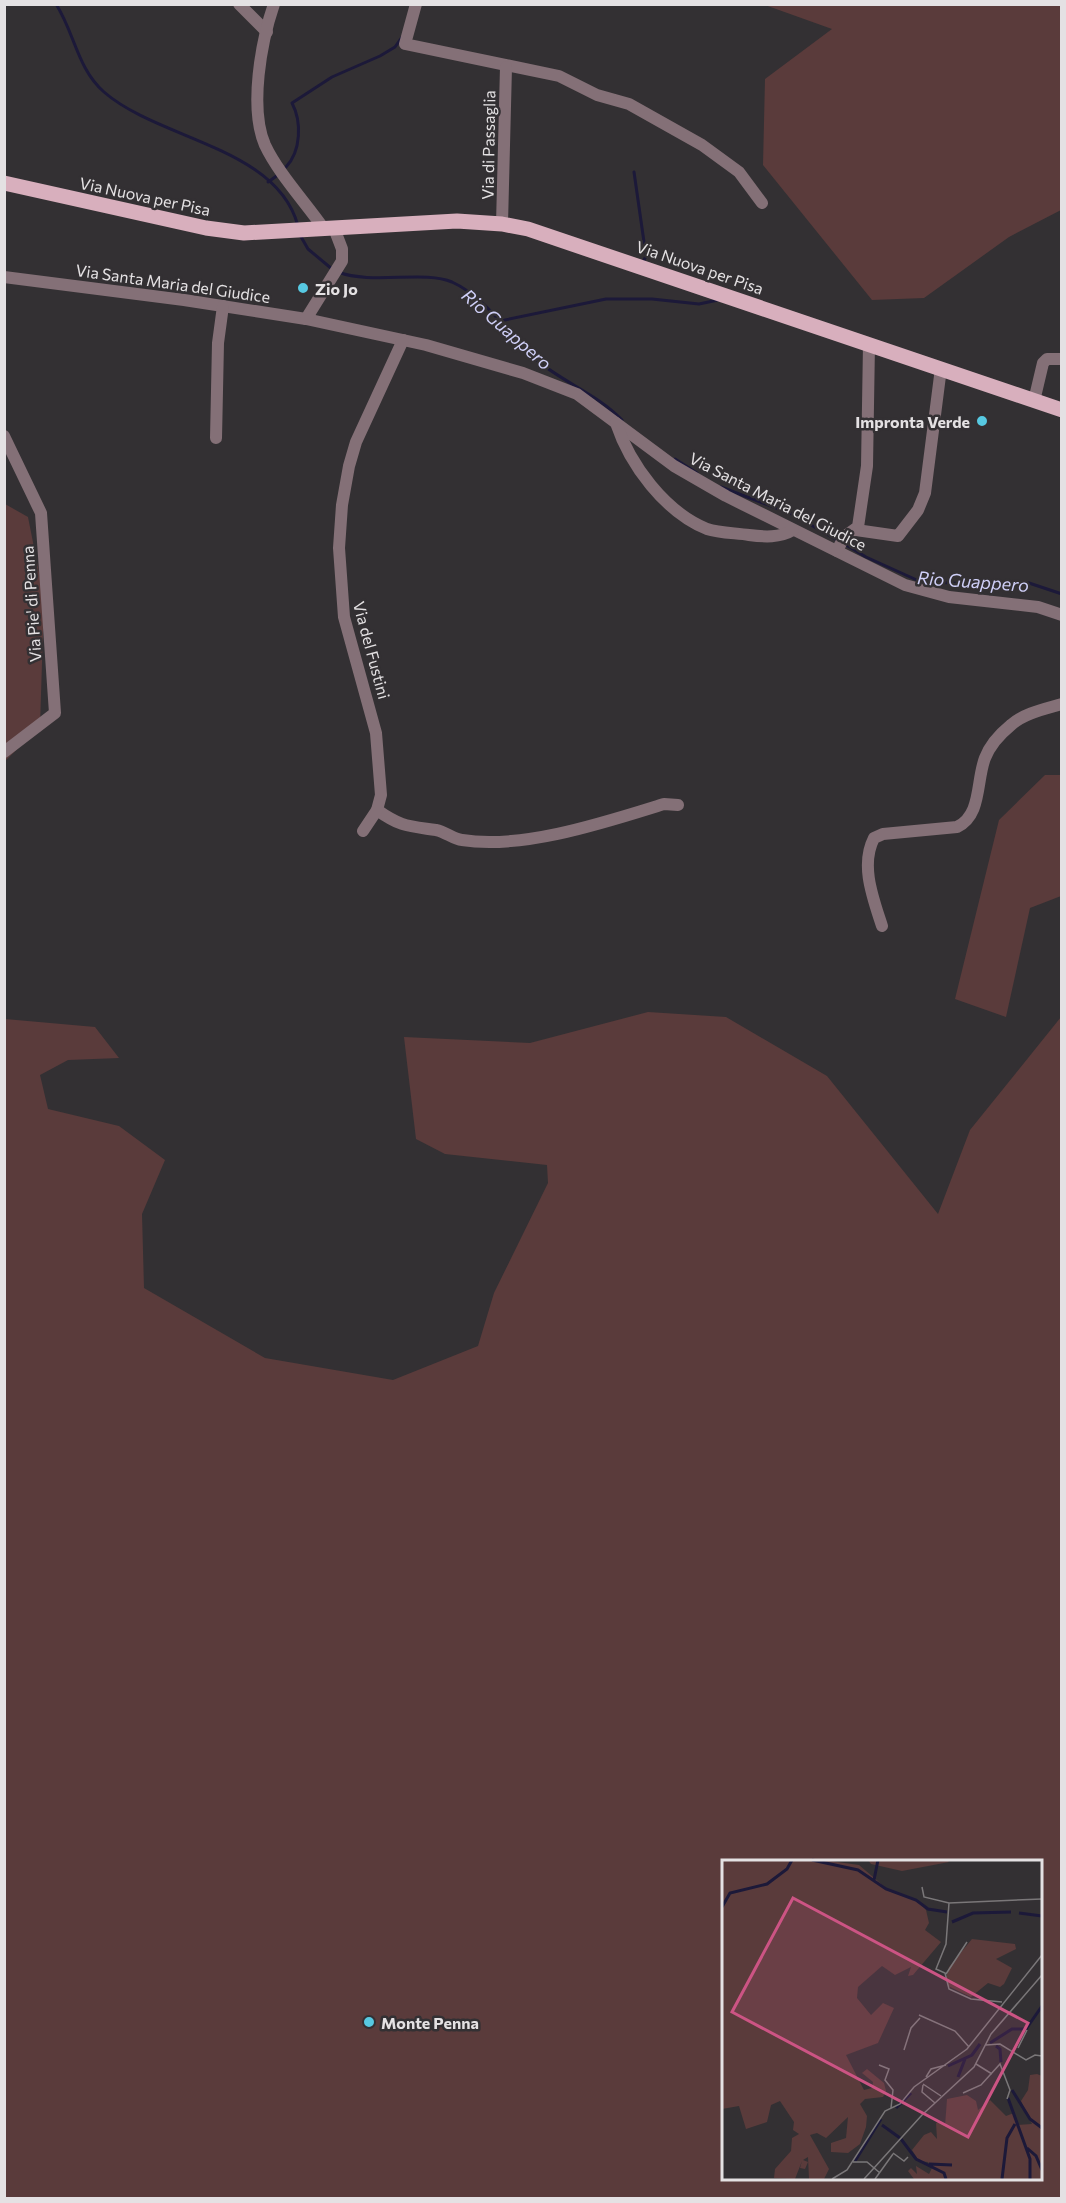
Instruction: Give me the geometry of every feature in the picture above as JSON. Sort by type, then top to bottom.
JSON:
[{"type":"main road","name":"Via Nuova per Pisa","points":[[4,183],[206,228],[244,233],[458,221],[502,224],[579,245],[1062,410]]},
{"type":"street","points":[[239,4],[267,32]]},
{"type":"street","points":[[274,4],[256,78],[262,137],[270,154],[324,229],[342,249],[342,261],[306,319]]},
{"type":"street","points":[[416,4],[405,44],[506,67],[559,76],[597,95],[629,104],[702,145],[739,172],[762,202]]},
{"type":"street","name":"Via di Passaglia","points":[[502,224],[506,67]]},
{"type":"street","name":"Via Santa Maria del Giudice","points":[[4,277],[306,319],[403,340],[534,377],[577,394],[674,466],[726,496],[793,530],[840,545],[905,585],[923,591],[1038,607],[1062,615]]},
{"type":"street","points":[[216,438],[218,344],[223,306]]},
{"type":"street","name":"Via del Fustini","points":[[363,831],[377,810],[381,795],[376,733],[344,617],[339,548],[342,506],[348,466],[364,422],[380,396],[403,340]]},
{"type":"street","points":[[840,545],[856,530],[867,466],[870,344]]},
{"type":"street","points":[[1034,400],[1043,363],[1047,359],[1062,359]]},
{"type":"street","points":[[856,530],[898,536],[918,510],[925,493],[941,368]]},
{"type":"street","points":[[616,423],[632,458],[667,502],[679,512],[708,529],[764,536],[785,535],[793,530]]},
{"type":"street","name":"Via Pie' di Penna","points":[[4,436],[41,513],[55,712],[4,752]]},
{"type":"street","points":[[882,926],[872,895],[867,852],[874,838],[883,834],[957,827],[967,822],[973,811],[985,758],[996,739],[1013,723],[1062,704]]},
{"type":"street","points":[[377,810],[404,826],[437,831],[461,840],[487,841],[551,835],[664,804],[678,806]]},
{"type":"shaded area","points":[[765,5],[1061,5],[1061,210],[1009,237],[924,298],[872,300],[763,165],[765,79],[832,29]]},
{"type":"shaded area","points":[[5,504],[28,517],[44,598],[40,727],[5,761]]},
{"type":"shaded area","points":[[1045,775],[1061,775],[1061,896],[1030,908],[1006,1017],[955,999],[999,820]]},
{"type":"shaded area","points":[[648,1012],[726,1017],[827,1076],[938,1214],[970,1130],[1061,1017],[1061,2198],[5,2198],[5,1019],[95,1027],[119,1058],[68,1060],[40,1075],[48,1109],[119,1126],[165,1160],[142,1214],[144,1288],[265,1358],[393,1380],[478,1346],[494,1293],[548,1183],[547,1165],[445,1154],[416,1139],[404,1037],[530,1043]]},
{"type":"waterway","name":"Rio Guappero","points":[[56,4],[82,62],[95,83],[104,92],[127,108],[214,147],[267,178],[286,200],[298,226]]},
{"type":"waterway","points":[[286,167],[295,153],[298,136],[297,119],[292,103],[332,77],[380,56],[395,47],[402,37]]},
{"type":"waterway","points":[[634,172],[646,256],[644,260]]},
{"type":"waterway","points":[[268,182],[278,175]]},
{"type":"waterway","name":"Rio Guappero","points":[[300,235],[308,249],[332,269]]},
{"type":"waterway","name":"Rio Guappero","points":[[338,272],[366,277],[427,277],[452,282],[465,289],[488,308],[539,362],[603,403],[622,420]]},
{"type":"waterway","points":[[500,321],[606,299],[652,299],[699,304],[718,300]]},
{"type":"waterway","name":"Rio Guappero","points":[[675,459],[697,473]]},
{"type":"waterway","name":"Rio Guappero","points":[[721,487],[792,514],[837,540]]},
{"type":"waterway","name":"Rio Guappero","points":[[843,543],[866,557],[919,581],[967,584],[1029,583],[1062,594]]},
{"type":"place","name":"Zio Jo","points":[[303,288]]},
{"type":"place","name":"Impronta Verde","points":[[982,421]]},
{"type":"place","name":"Monte Penna","points":[[369,2022]]}]
